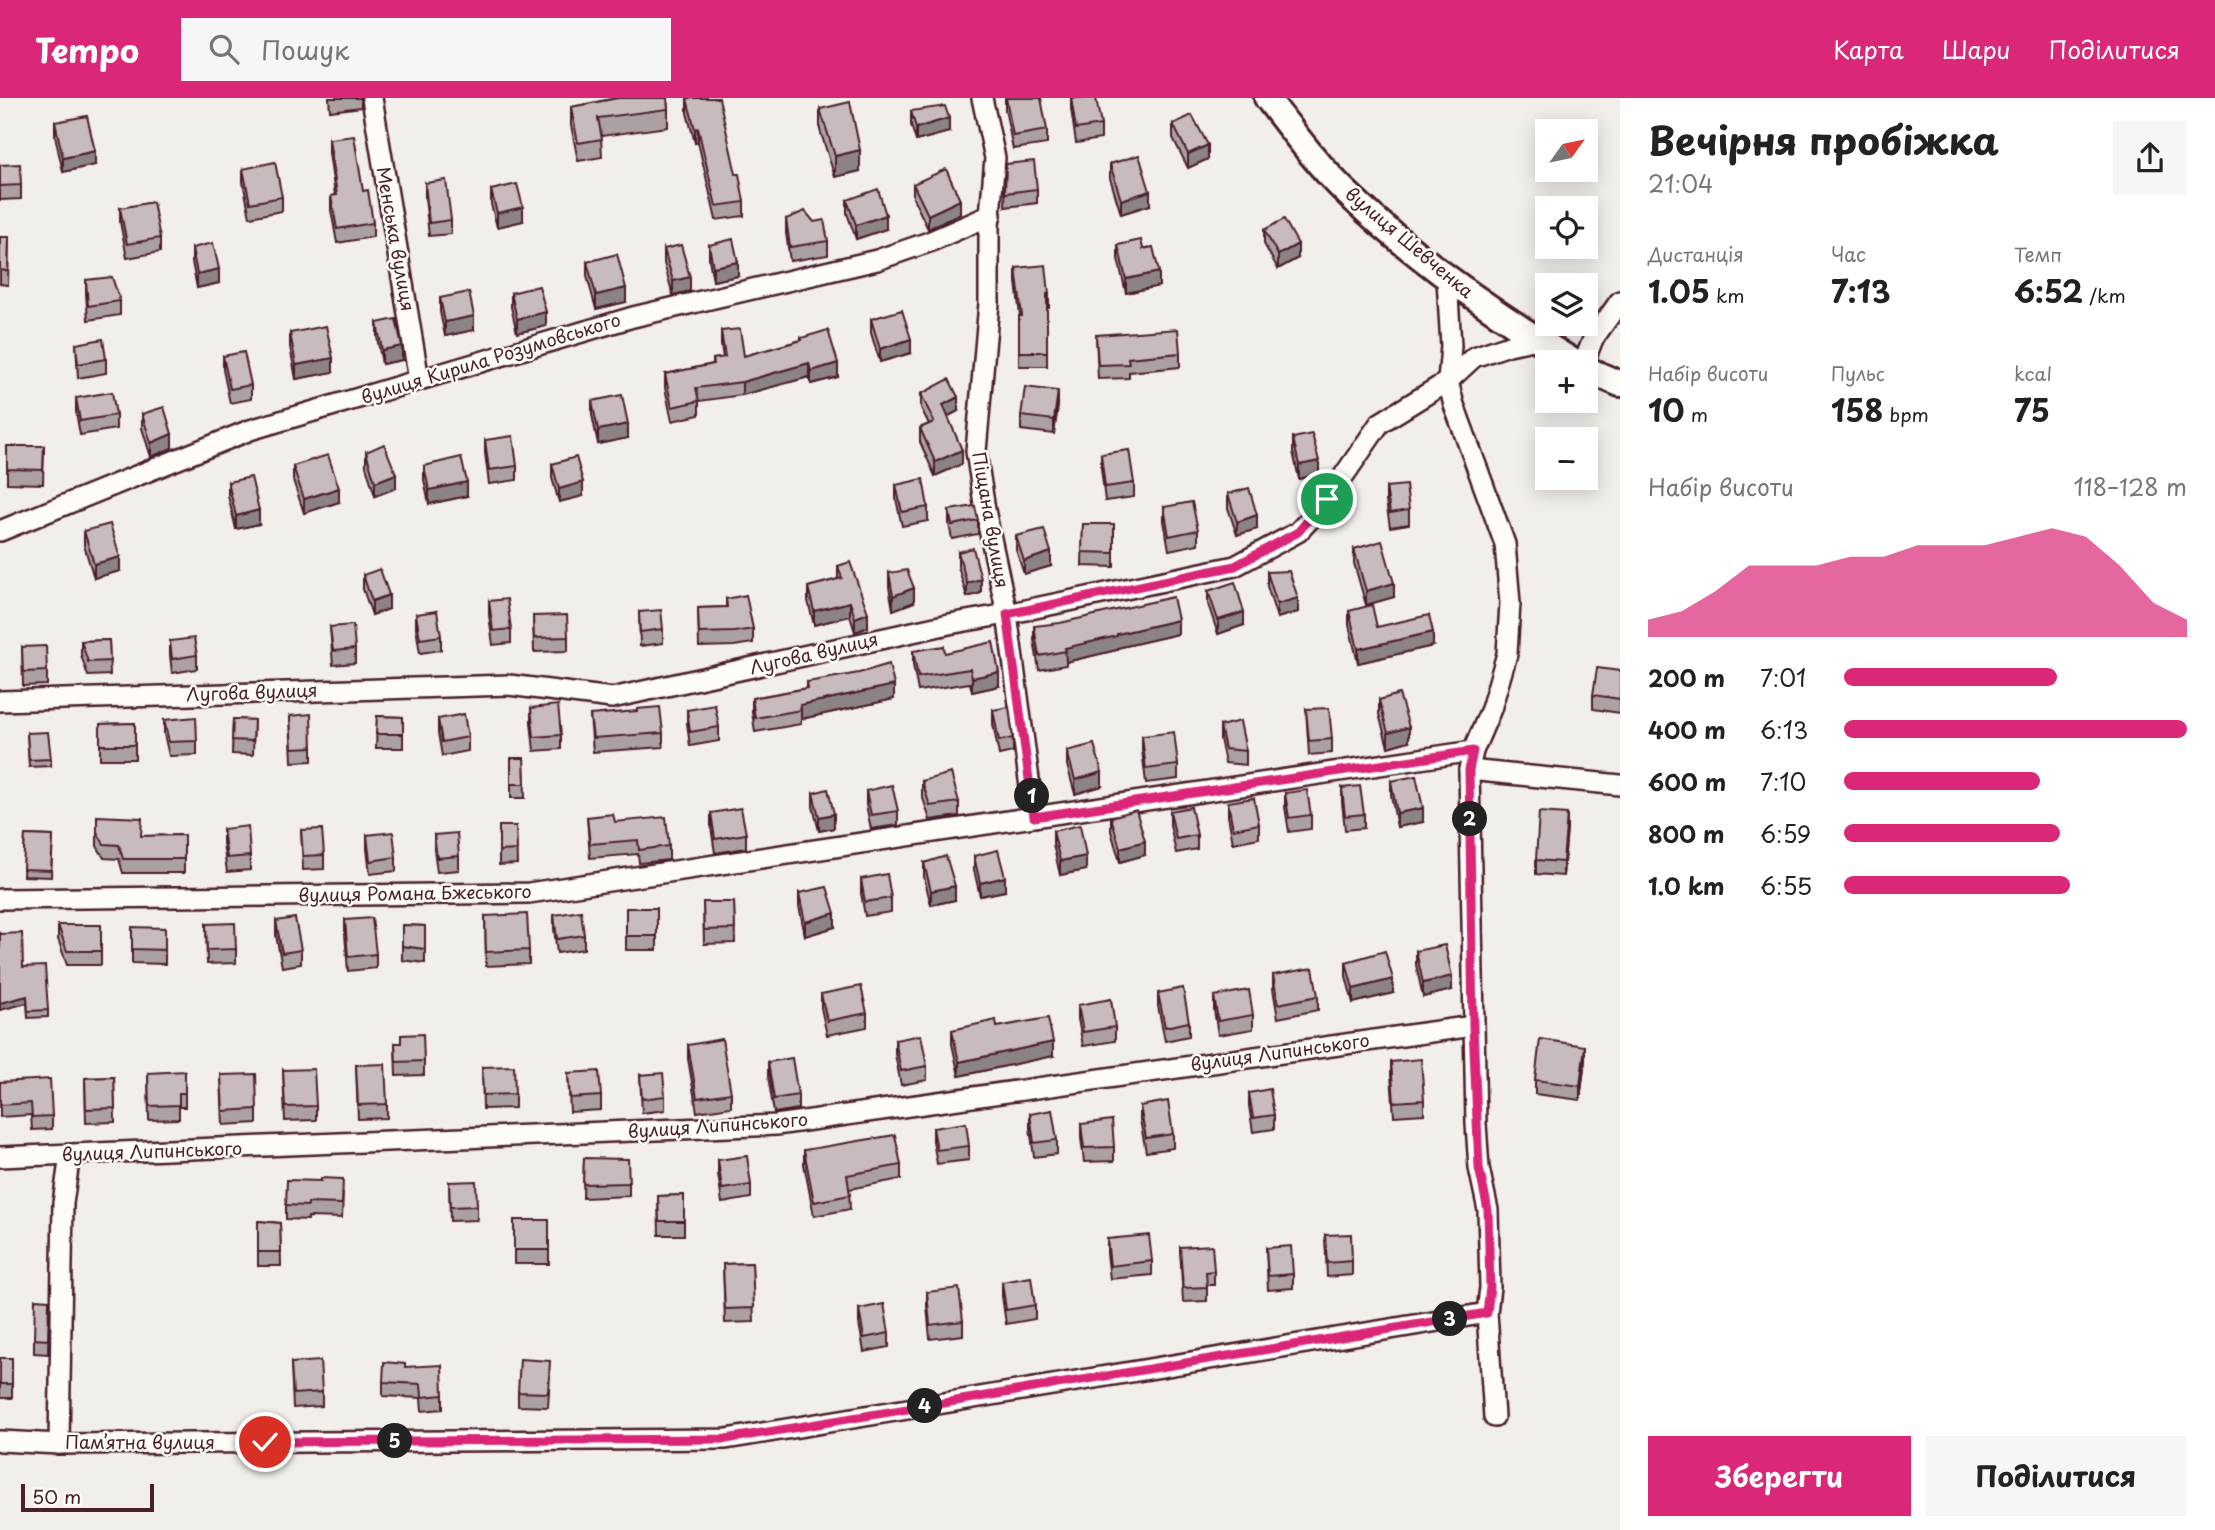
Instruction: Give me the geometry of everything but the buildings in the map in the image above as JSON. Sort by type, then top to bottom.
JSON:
[{"type":"main road","name":"вулиця Шевченка","points":[[1267,98],[1350,196],[1447,279],[1555,350]]},
{"type":"main road","points":[[1598,374],[1620,384]]},
{"type":"street","name":"Менська вулиця","points":[[372,98],[419,380]]},
{"type":"street","name":"Піщана вулиця","points":[[982,98],[995,158],[989,303],[976,451],[985,510],[1007,614],[1034,817]]},
{"type":"street","points":[[1280,98],[1289,127]]},
{"type":"street","name":"вулиця Кирила Розумовського","points":[[0,531],[250,430],[633,317],[877,260],[929,242],[991,215]]},
{"type":"street","points":[[1447,279],[1451,346],[1448,381],[1454,405],[1505,544],[1510,603],[1507,654],[1471,761],[1473,1026],[1479,1168],[1488,1210],[1490,1287],[1487,1313],[1494,1417]]},
{"type":"street","points":[[1589,350],[1620,301]]},
{"type":"street","name":"Лугова вулиця","points":[[0,701],[509,685],[612,698],[949,624],[1235,566],[1298,532],[1325,503],[1380,423],[1448,381],[1474,357],[1537,339]]},
{"type":"street","name":"вулиця Романа Бжеського","points":[[0,899],[529,893],[1034,817],[1471,761],[1620,785]]},
{"type":"street","name":"вулиця Липинського","points":[[0,1157],[776,1125],[1473,1026]]},
{"type":"street","points":[[59,1444],[63,1203],[70,1155]]},
{"type":"street","name":"Памʼятна вулиця","points":[[0,1441],[59,1444],[726,1439],[1487,1313]]},
{"type":"route","points":[[265,1442],[726,1439],[1487,1313],[1490,1287],[1488,1210],[1479,1168],[1473,1026],[1469,770],[1473,751],[1034,817],[1007,614],[1235,566],[1298,532],[1327,499]]}]
